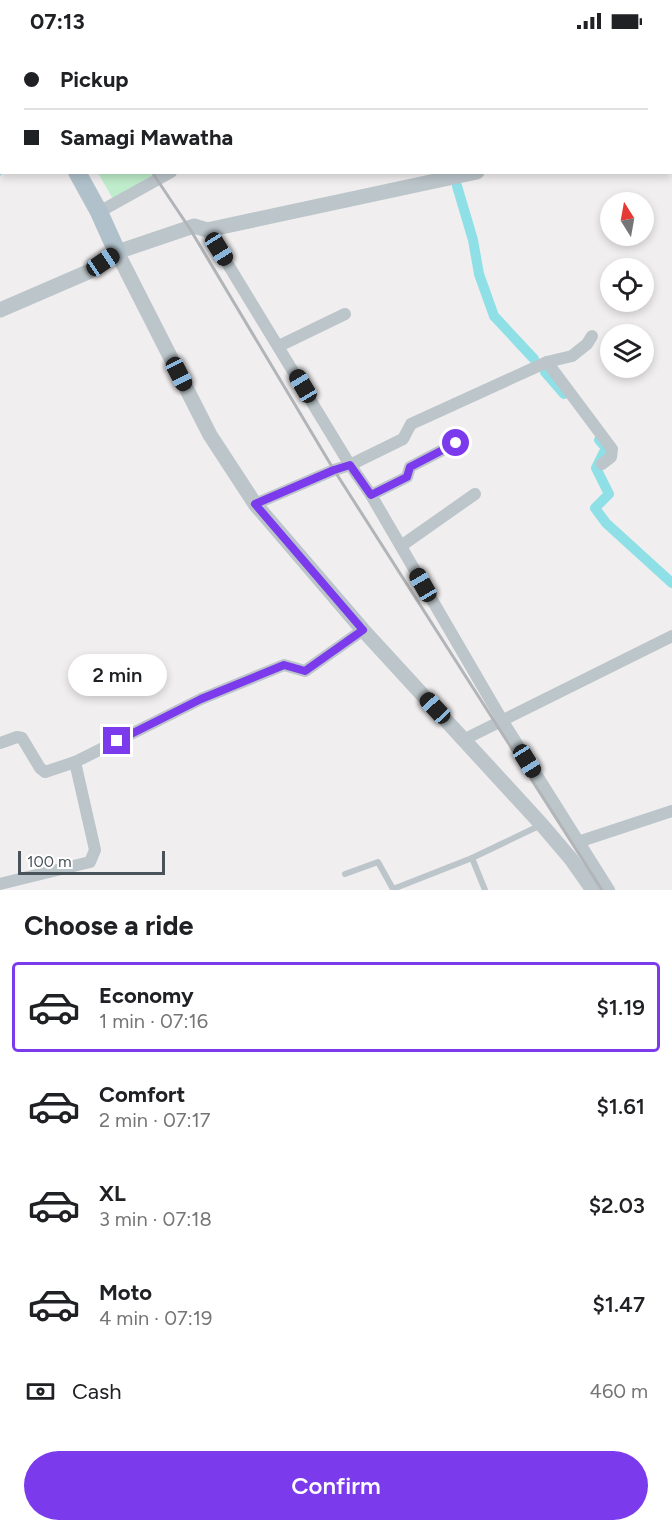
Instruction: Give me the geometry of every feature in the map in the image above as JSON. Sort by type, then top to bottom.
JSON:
[{"type":"main road","points":[[78,174],[117,252]]},
{"type":"street","points":[[99,213],[167,174]]},
{"type":"street","points":[[0,310],[88,272],[117,252],[194,226],[207,230],[468,174]]},
{"type":"street","points":[[207,230],[350,465],[371,495],[502,720],[609,890]]},
{"type":"street","points":[[117,252],[210,435],[255,504],[363,630],[542,825],[571,859],[593,890]]},
{"type":"street","points":[[279,346],[345,314]]},
{"type":"street","points":[[255,504],[350,465],[403,439],[411,424],[547,362],[572,356],[587,344],[592,336]]},
{"type":"street","points":[[547,362],[612,449],[611,457],[602,464]]},
{"type":"street","points":[[371,495],[407,477],[410,467],[456,443]]},
{"type":"street","points":[[401,546],[475,494]]},
{"type":"street","points":[[0,743],[17,737],[22,738],[40,768],[45,771],[75,762],[201,699],[284,665],[305,671],[363,630]]},
{"type":"street","points":[[464,740],[672,636]]},
{"type":"street","points":[[0,884],[90,862],[95,850],[75,762]]},
{"type":"street","points":[[578,842],[672,811]]},
{"type":"lane","points":[[345,874],[378,862],[393,889],[471,858],[542,825]]},
{"type":"lane","points":[[471,858],[485,890]]},
{"type":"green space","points":[[99,174],[153,174],[153,175],[113,199]]},
{"type":"waterway","points":[[457,186],[473,240],[479,274],[494,316],[534,359]]},
{"type":"waterway","points":[[545,372],[564,394]]},
{"type":"waterway","points":[[599,440],[606,448],[596,468],[609,494],[595,508],[606,523],[672,583]]},
{"type":"railway","points":[[153,174],[190,229],[334,470],[602,890]]},
{"type":"route","points":[[117,741],[201,699],[284,665],[305,671],[363,630],[255,504],[350,465],[371,495],[407,477],[410,467],[456,443]]}]
